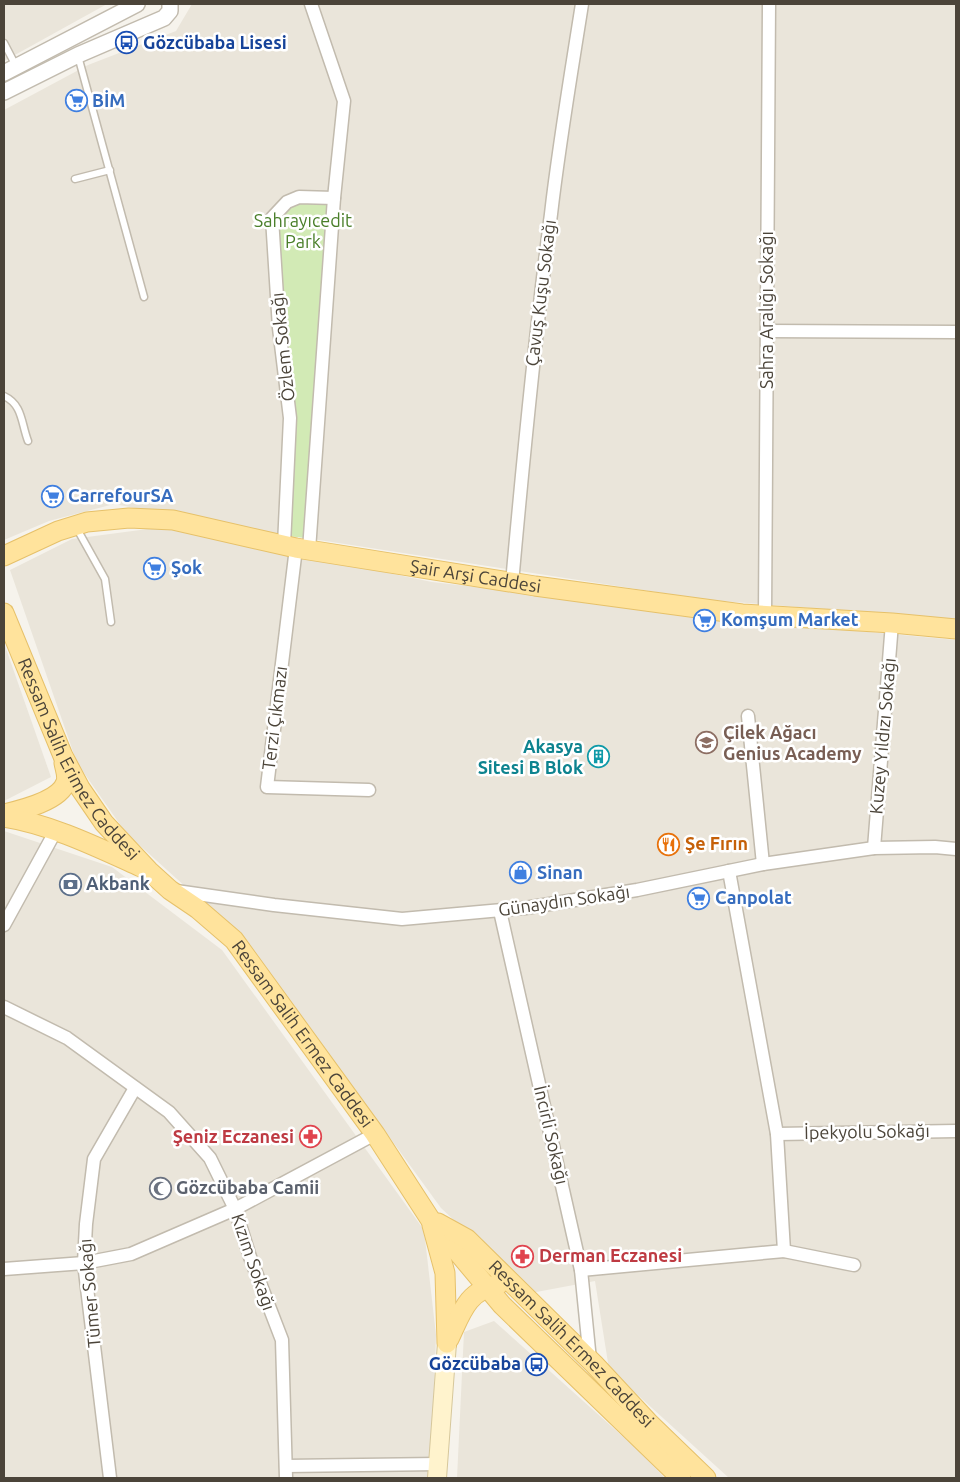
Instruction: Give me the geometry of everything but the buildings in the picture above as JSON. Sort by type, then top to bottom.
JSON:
[{"type":"main road","name":"Şair Arşi Caddesi","points":[[4,556],[58,531],[87,522],[129,518],[173,520],[296,548],[512,583],[723,612],[956,629]]},
{"type":"main road","name":"Ressam Salih Erimez Caddesi","points":[[4,613],[63,756],[80,788],[104,823],[149,871]]},
{"type":"main road","points":[[4,624],[20,651]]},
{"type":"main road","points":[[4,816],[51,798],[62,790],[66,782],[63,756]]},
{"type":"main road","points":[[4,816],[87,843],[149,871]]},
{"type":"main road","name":"Ressam Salih Ermez Caddesi","points":[[149,871],[170,890],[198,909],[234,940],[375,1134],[430,1219],[502,1306],[681,1478]]},
{"type":"main road","points":[[430,1219],[445,1274],[447,1343],[437,1471]]},
{"type":"main road","name":"Ressam Salih Ermez Caddesi","points":[[430,1219],[467,1239],[706,1478]]},
{"type":"main road","points":[[447,1343],[471,1297],[486,1287],[511,1283]]},
{"type":"street","points":[[10,70],[138,4],[146,18],[155,21],[160,20]]},
{"type":"street","points":[[4,92],[78,55],[160,20],[168,15],[170,4]]},
{"type":"street","name":"Özlem Sokağı","points":[[296,548],[344,101],[311,4]]},
{"type":"street","name":"Çavuş Kuşu Sokağı","points":[[512,583],[530,393],[551,212],[582,4]]},
{"type":"street","name":"Sahra Aralığı Sokağı","points":[[765,616],[769,4]]},
{"type":"street","name":"Özlem Sokağı","points":[[296,548],[290,418],[279,328],[272,218],[286,202],[299,197],[334,198]]},
{"type":"street","points":[[767,331],[956,332]]},
{"type":"street","name":"Terzi Çıkmazı","points":[[296,548],[267,787],[369,790]]},
{"type":"street","name":"Kuzey Yıldızı Sokağı","points":[[874,848],[892,623]]},
{"type":"street","points":[[748,716],[763,864]]},
{"type":"street","points":[[4,925],[55,832]]},
{"type":"street","name":"Günaydın Sokağı","points":[[170,890],[274,905],[402,919],[500,911],[636,890],[763,864],[874,848],[934,847],[956,849]]},
{"type":"street","points":[[729,871],[777,1134],[784,1251]]},
{"type":"street","name":"İncirli Sokağı","points":[[500,911],[582,1270],[590,1360]]},
{"type":"street","name":"Kızım Sokağı","points":[[4,1007],[67,1038],[169,1112],[210,1158],[235,1209],[250,1257],[282,1340],[286,1472]]},
{"type":"street","name":"Tümer Sokağı","points":[[110,1478],[84,1263],[86,1224],[94,1159],[135,1088]]},
{"type":"street","name":"İpekyolu Sokağı","points":[[777,1134],[956,1131]]},
{"type":"street","points":[[4,1269],[84,1263],[131,1254],[235,1209],[375,1134]]},
{"type":"street","points":[[582,1270],[784,1251],[854,1265]]},
{"type":"street","points":[[286,1472],[437,1471]]},
{"type":"lane","points":[[4,43],[10,70]]},
{"type":"lane","points":[[78,55],[144,297]]},
{"type":"lane","points":[[75,179],[110,170]]},
{"type":"lane","points":[[4,396],[13,400],[19,410],[28,441]]},
{"type":"lane","points":[[75,526],[105,580],[111,622]]},
{"type":"shaded area","points":[[4,4],[107,4],[4,61]]},
{"type":"shaded area","points":[[192,4],[956,4],[956,619],[708,600],[306,538],[332,203],[275,220],[297,421],[287,536],[114,504],[49,521],[4,540],[4,110],[88,65],[176,31]]},
{"type":"shaded area","points":[[163,527],[432,582],[858,631],[956,640],[956,1478],[729,1478],[609,1369],[595,1281],[531,1293],[441,1208],[249,944],[126,833],[77,763],[10,570],[72,539]]},
{"type":"shaded area","points":[[4,643],[51,777],[4,801]]},
{"type":"shaded area","points":[[4,831],[112,867],[222,950],[424,1230],[436,1335],[431,1478],[4,1478]]},
{"type":"shaded area","points":[[494,1321],[640,1452],[665,1478],[457,1478],[464,1332]]},
{"type":"green space","name":"Sahrayıcedit Park","points":[[299,203],[332,203],[306,538],[287,536],[297,421],[275,220],[288,207]]},
{"type":"place","name":"Gözcübaba Lisesi","points":[[127,43]]},
{"type":"place","name":"BİM","points":[[76,101]]},
{"type":"place","name":"CarrefourSA","points":[[52,496]]},
{"type":"place","name":"Şok","points":[[155,568]]},
{"type":"place","name":"Komşum Market","points":[[705,620]]},
{"type":"place","name":"Çilek Ağacı Genius Academy","points":[[707,743]]},
{"type":"place","name":"Akasya Sitesi B Blok","points":[[599,757]]},
{"type":"place","name":"Şe Fırın","points":[[669,844]]},
{"type":"place","name":"Sinan","points":[[521,873]]},
{"type":"place","name":"Akbank","points":[[70,884]]},
{"type":"place","name":"Canpolat","points":[[699,898]]},
{"type":"place","name":"Şeniz Eczanesi","points":[[310,1137]]},
{"type":"place","name":"Gözcübaba Camii","points":[[160,1188]]},
{"type":"place","name":"Derman Eczanesi","points":[[523,1256]]},
{"type":"place","name":"Gözcübaba","points":[[537,1364]]}]
